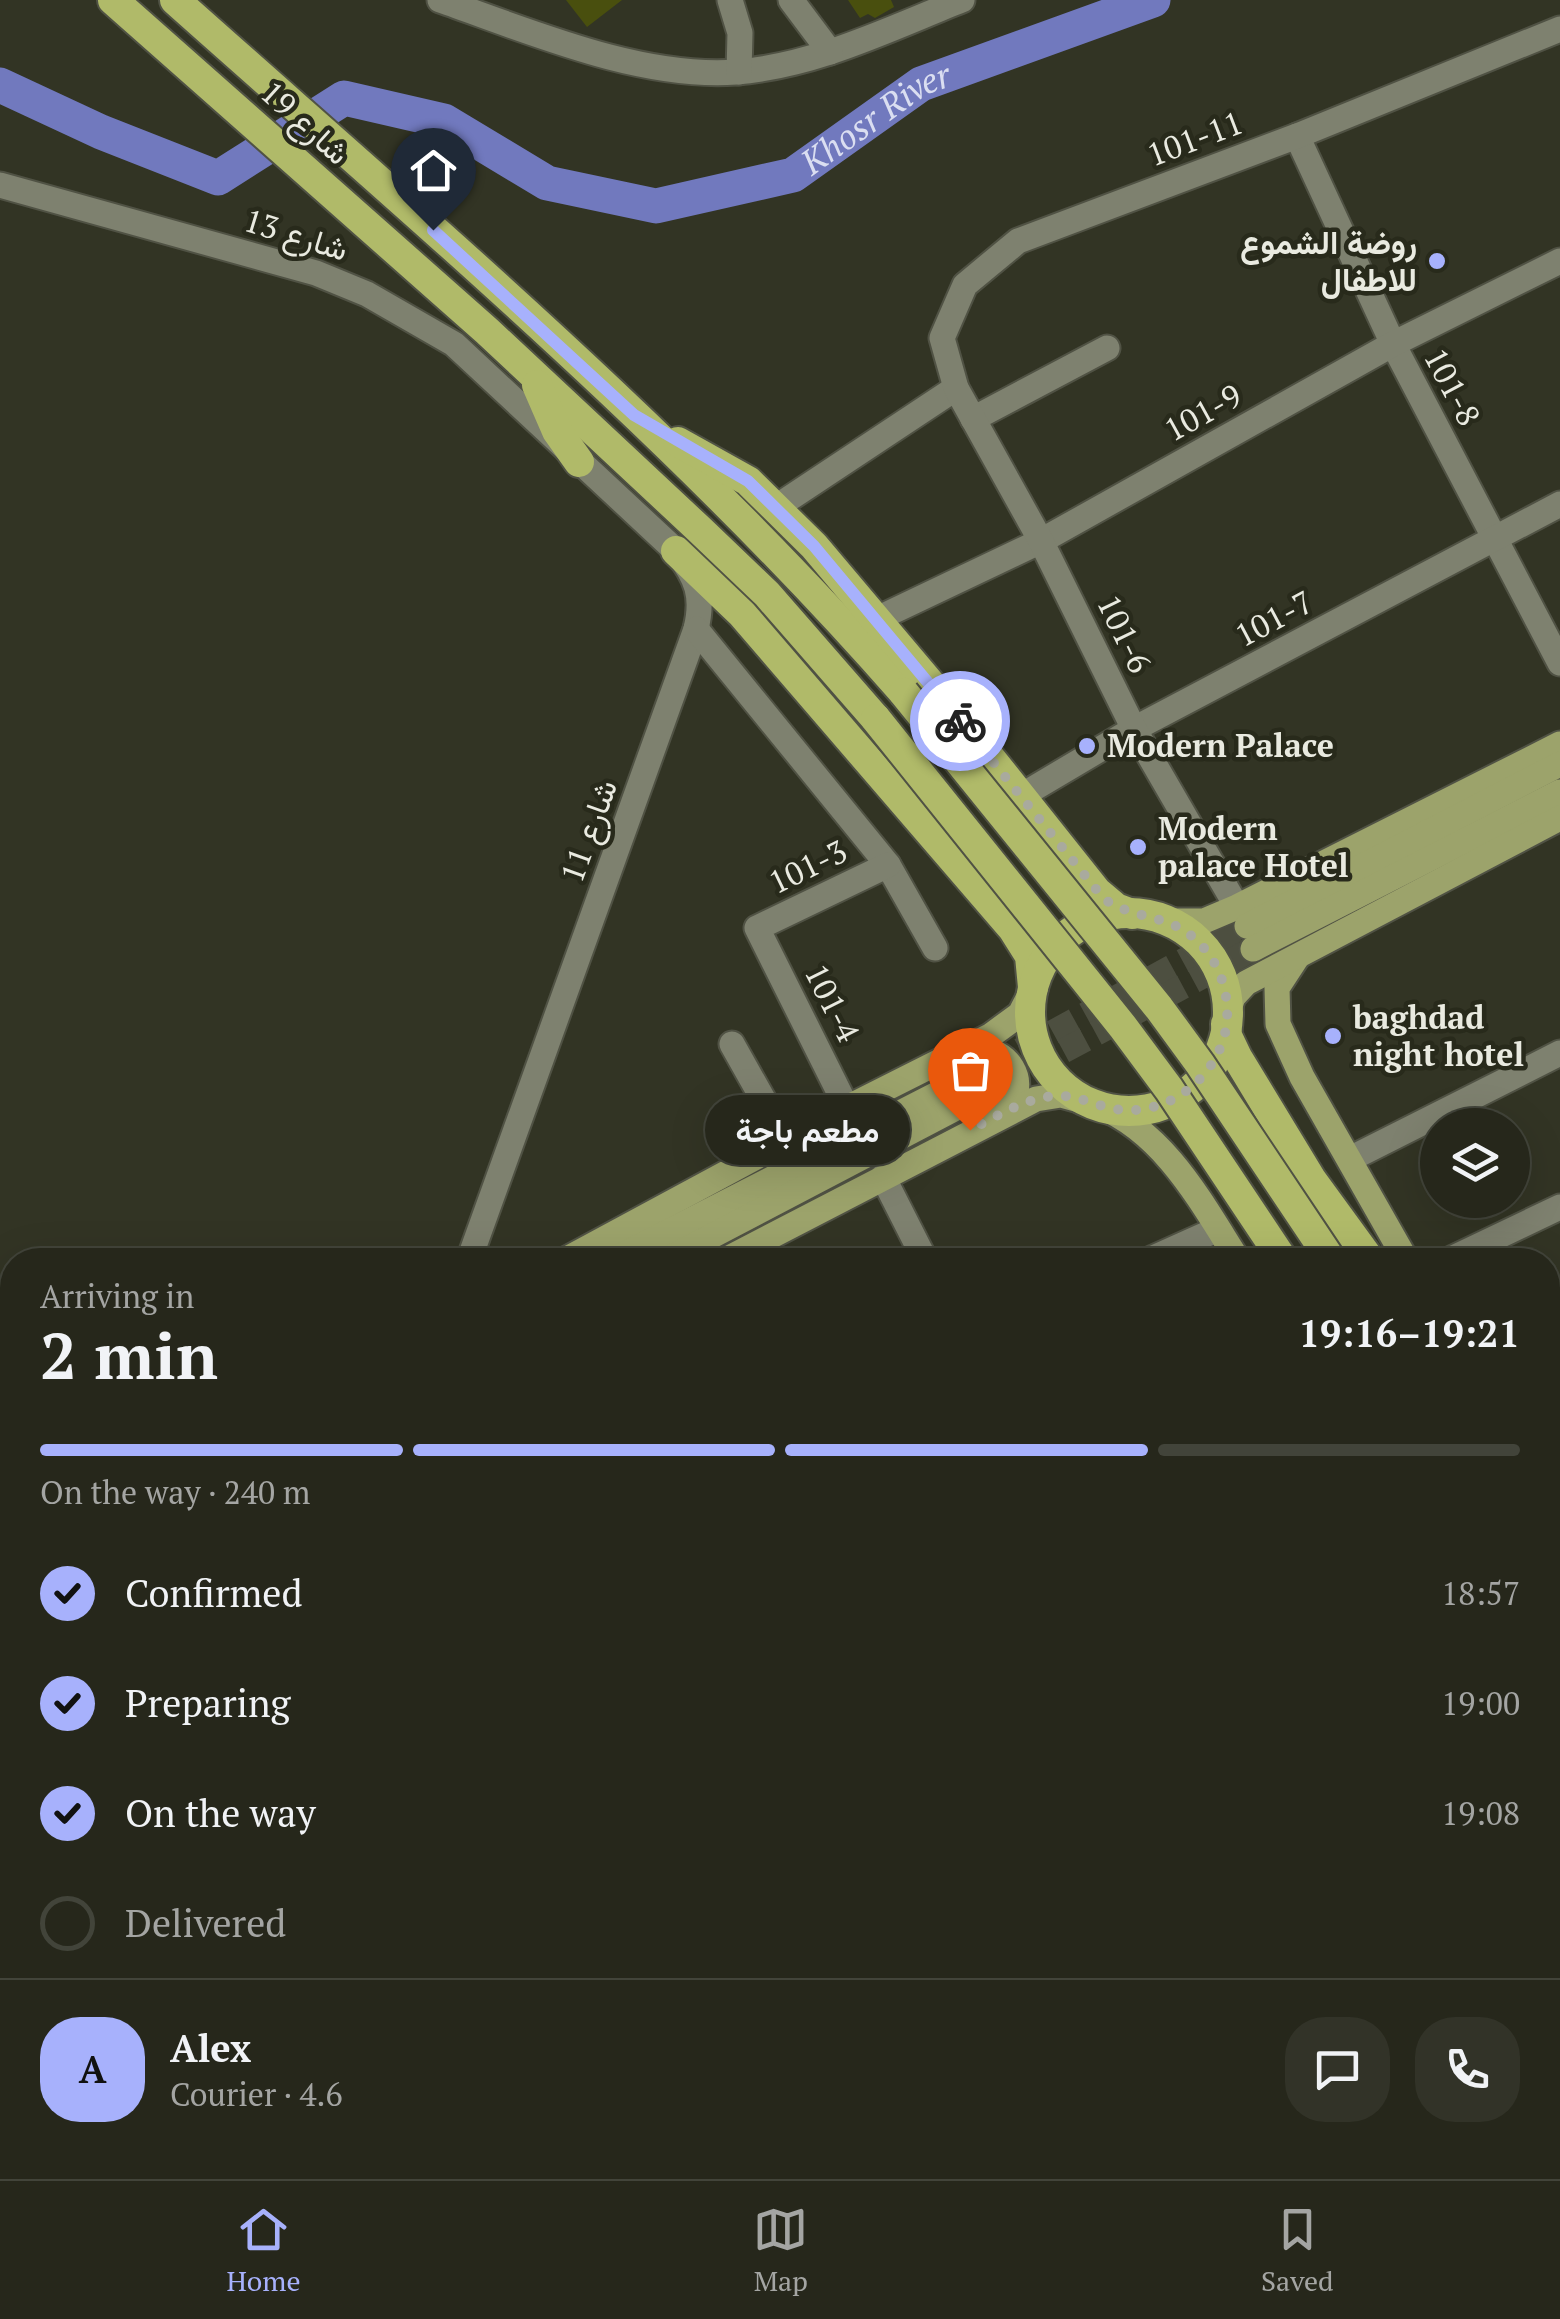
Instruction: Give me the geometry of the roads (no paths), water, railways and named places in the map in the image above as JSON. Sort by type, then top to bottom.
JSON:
[{"type":"highway","name":"شارع 19","points":[[113,0],[487,331],[767,594],[876,719],[1123,1026],[1170,1089],[1275,1248]]},
{"type":"highway","name":"شارع 19","points":[[175,0],[518,307],[696,471],[788,564],[904,693],[1159,1008],[1323,1248]]},
{"type":"highway","points":[[521,362],[539,388],[557,431],[579,462]]},
{"type":"highway","points":[[634,415],[732,470],[814,546],[1097,892],[1116,908],[1165,920],[1196,940],[1214,961],[1224,985],[1227,1036],[1236,1058],[1312,1179],[1361,1248]]},
{"type":"highway","points":[[676,552],[742,614],[1012,929],[1030,956],[1030,1022],[1040,1055],[1061,1084],[1095,1104],[1142,1110],[1160,1105],[1191,1089],[1214,1062],[1227,1018]]},
{"type":"highway","points":[[1032,989],[1048,955],[1073,930],[1105,916],[1132,914]]},
{"type":"main road","points":[[1560,744],[1268,892],[1241,909],[1236,918],[1237,939],[1242,950],[1256,961],[1279,963],[1560,818]]},
{"type":"main road","points":[[1246,928],[1560,764]]},
{"type":"main road","points":[[1165,920],[1204,920],[1246,928],[1560,792]]},
{"type":"main road","points":[[1246,928],[1268,892]]},
{"type":"main road","points":[[1227,1018],[1238,990],[1300,953]]},
{"type":"main road","points":[[1300,953],[1277,988],[1278,1024],[1289,1052],[1399,1248]]},
{"type":"main road","points":[[587,1248],[1009,1024],[1020,1014],[1032,989]]},
{"type":"main road","points":[[959,1052],[970,1048],[992,1050],[1007,1061],[1016,1093],[1000,1115]]},
{"type":"main road","points":[[638,1248],[993,1077],[687,1248]]},
{"type":"main road","points":[[748,1248],[1000,1115],[1048,1096],[1061,1095],[1095,1104],[1144,1130],[1230,1248]]},
{"type":"street","points":[[440,0],[644,66],[691,72],[739,72],[830,52],[962,0]]},
{"type":"street","points":[[730,0],[740,32],[739,72]]},
{"type":"street","points":[[791,0],[830,52]]},
{"type":"street","name":"101-11","points":[[956,388],[942,338],[964,285],[1018,240],[1297,136],[1560,29]]},
{"type":"street","name":"101-8","points":[[1297,136],[1393,344],[1560,664]]},
{"type":"street","name":"شارع 13","points":[[0,185],[316,272],[367,294],[454,344],[579,462]]},
{"type":"street","name":"101-9","points":[[877,619],[1041,540],[1393,344],[1560,260]]},
{"type":"street","points":[[972,419],[1106,348]]},
{"type":"street","points":[[775,508],[956,388]]},
{"type":"street","name":"101-6","points":[[956,388],[1041,540],[1134,729],[1246,928]]},
{"type":"street","name":"شارع 11","points":[[473,1248],[696,629],[701,592],[676,552],[579,462]]},
{"type":"street","name":"101-7","points":[[1020,796],[1134,729],[1560,504]]},
{"type":"street","points":[[696,629],[888,865],[935,948]]},
{"type":"street","name":"101-3","points":[[756,928],[888,865]]},
{"type":"street","name":"101-4","points":[[756,928],[848,1108]]},
{"type":"street","points":[[732,1044],[786,1140]]},
{"type":"street","points":[[1350,1159],[1560,1052]]},
{"type":"street","points":[[882,1177],[919,1248]]},
{"type":"street","points":[[1475,1248],[1560,1207]]},
{"type":"street","points":[[1176,1248],[1218,1229]]},
{"type":"waterway","name":"Khosr River","points":[[0,85],[101,132],[218,178],[344,98],[444,121],[547,183],[656,206],[793,175],[921,84],[1153,0]]},
{"type":"tunnel","points":[[988,1068],[1247,926]]},
{"type":"tunnel","points":[[998,1086],[1253,949]]},
{"type":"place","name":"روضة الشموع للاطفال","points":[[1437,261]]},
{"type":"place","name":"Modern Palace","points":[[1087,746]]},
{"type":"place","name":"Modern palace Hotel","points":[[1138,847]]},
{"type":"place","name":"baghdad night hotel","points":[[1333,1036]]},
{"type":"place","name":"مطعم باجة","points":[[970,1130]]}]
